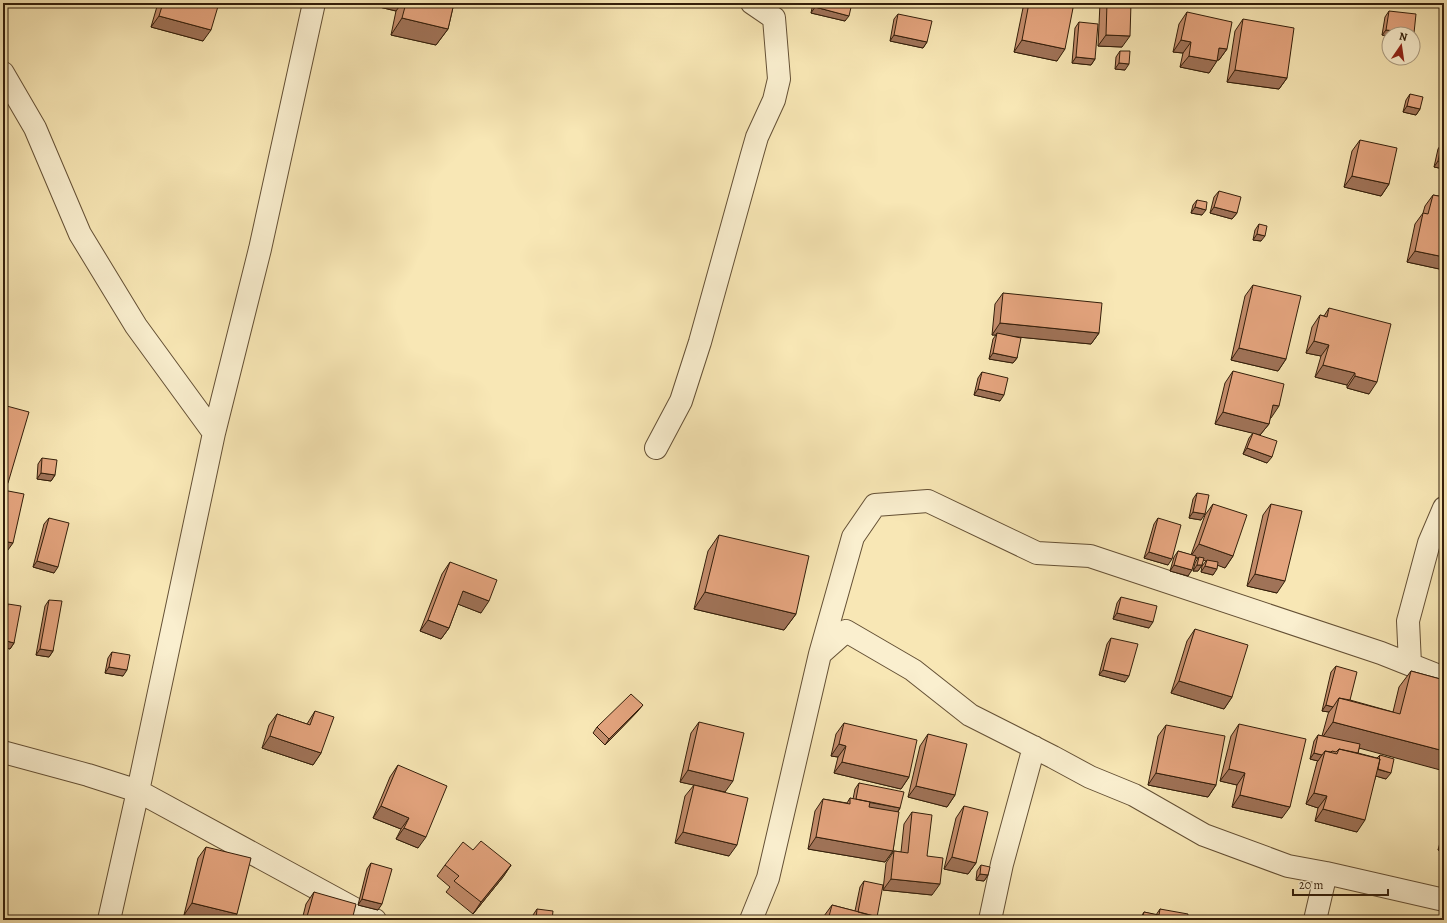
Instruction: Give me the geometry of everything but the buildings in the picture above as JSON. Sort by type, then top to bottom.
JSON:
[{"type":"street","points":[[109,920],[214,434],[260,249],[314,3]]},
{"type":"street","points":[[656,448],[681,401],[700,342],[757,138],[774,100],[780,79],[774,18],[752,3]]},
{"type":"street","points":[[3,73],[35,128],[80,234],[136,326],[214,434]]},
{"type":"street","points":[[751,920],[768,878],[820,654],[853,537],[875,504],[928,501],[1037,553],[1090,556],[1374,650],[1444,678]]},
{"type":"street","points":[[1410,664],[1408,621],[1429,544],[1444,508]]},
{"type":"street","points":[[820,654],[846,631],[913,670],[970,715],[1090,777],[1134,795],[1204,835],[1288,866],[1326,873],[1444,900]]},
{"type":"street","points":[[990,920],[1002,864],[1034,747]]},
{"type":"street","points":[[3,752],[88,775],[138,791],[375,920]]},
{"type":"street","points":[[1315,920],[1326,873]]}]
